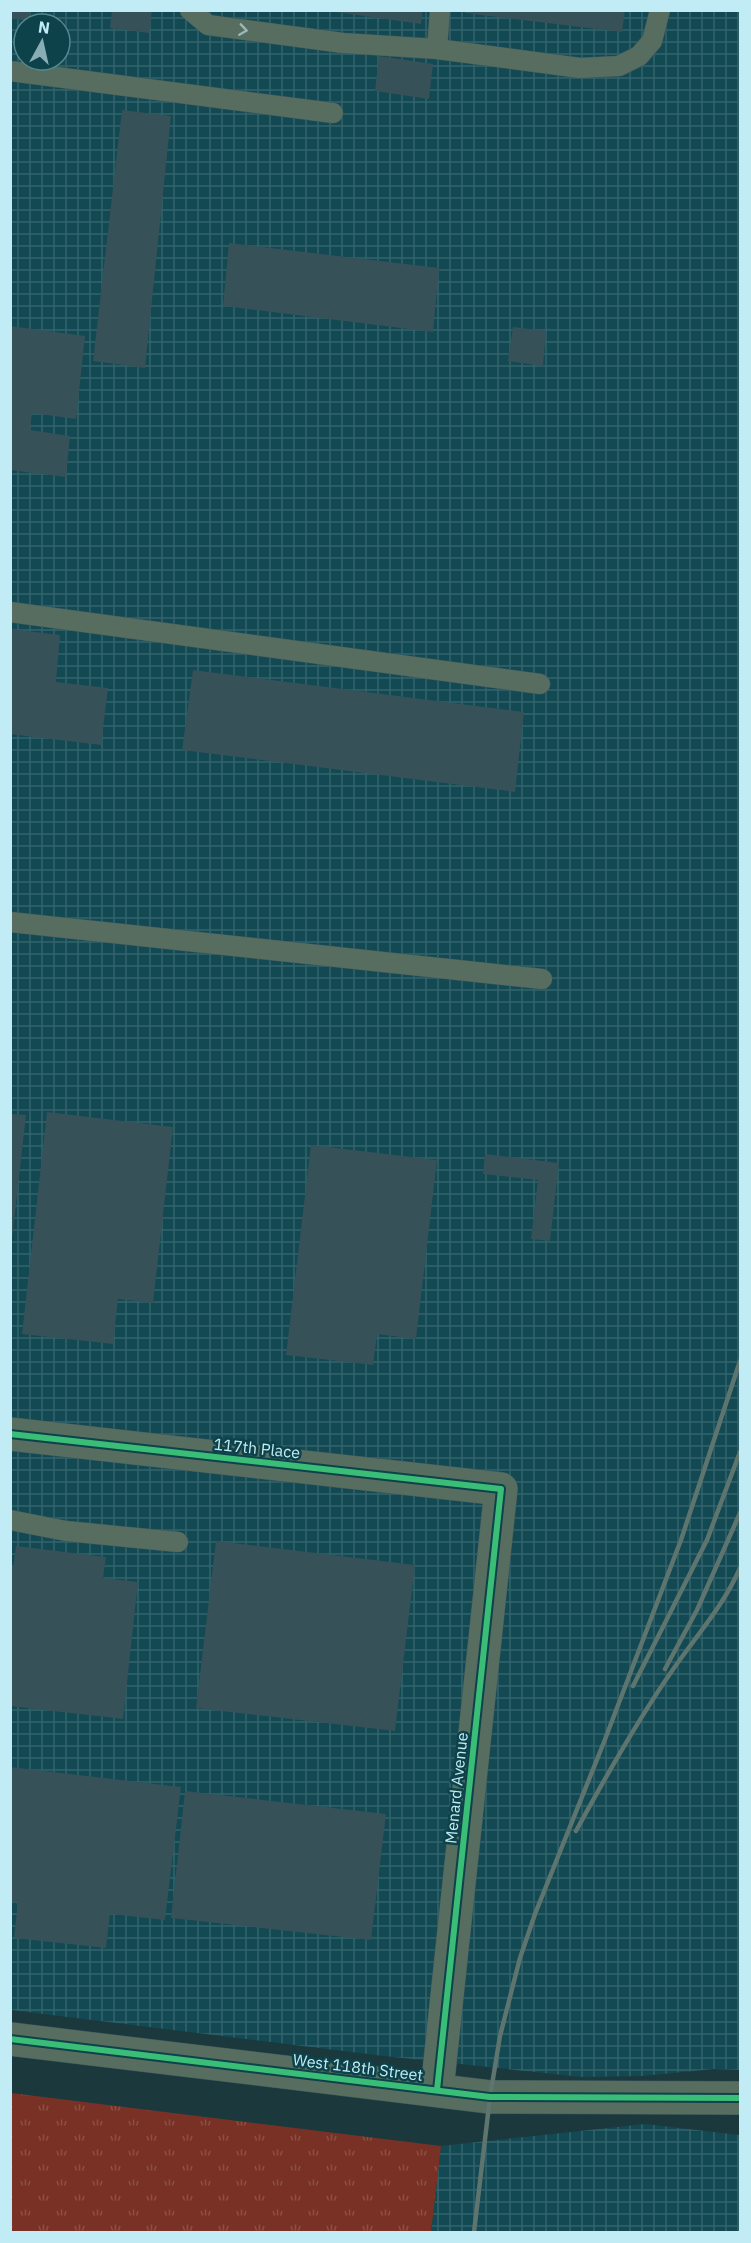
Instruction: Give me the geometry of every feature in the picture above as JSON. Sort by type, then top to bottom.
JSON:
[{"type":"street","name":"117th Place","points":[[10,1434],[501,1489]]},
{"type":"street","name":"Menard Avenue","points":[[436,2090],[501,1489]]},
{"type":"street","name":"West 118th Street","points":[[10,2039],[490,2097],[741,2098]]},
{"type":"lane","points":[[190,10],[208,25],[343,43],[436,49],[580,68],[619,66],[639,56],[652,41],[660,10]]},
{"type":"lane","points":[[436,49],[440,10]]},
{"type":"lane","points":[[10,71],[333,113]]},
{"type":"lane","points":[[10,612],[540,684]]},
{"type":"lane","points":[[10,922],[542,979]]},
{"type":"lane","points":[[10,1520],[66,1531],[178,1542]]},
{"type":"shaded area","points":[[11,11],[740,11],[740,2070],[714,2069],[642,2076],[582,2077],[384,2056],[11,2010]]},
{"type":"shaded area","points":[[645,2124],[740,2135],[740,2232],[431,2232],[441,2146]]},
{"type":"green space","points":[[11,2093],[441,2146],[431,2232],[11,2232]]},
{"type":"building","points":[[10,10],[30,10],[30,12],[12,12],[12,18],[10,18]]},
{"type":"building","points":[[112,10],[152,10],[149,33],[110,28]]},
{"type":"building","points":[[322,10],[423,10],[421,24]]},
{"type":"building","points":[[465,10],[625,10],[622,32],[465,13]]},
{"type":"building","points":[[379,56],[433,64],[429,99],[375,91]]},
{"type":"building","points":[[122,110],[171,116],[145,368],[93,361]]},
{"type":"building","points":[[229,243],[439,268],[433,332],[223,306]]},
{"type":"building","points":[[10,326],[85,336],[76,419],[32,413],[30,430],[70,436],[66,477],[10,470]]},
{"type":"building","points":[[513,327],[546,331],[543,366],[508,361]]},
{"type":"building","points":[[10,629],[60,635],[56,682],[108,688],[101,745],[10,734]]},
{"type":"building","points":[[193,670],[524,712],[515,792],[182,750]]},
{"type":"building","points":[[47,1112],[173,1127],[153,1303],[118,1299],[113,1344],[22,1334]]},
{"type":"building","points":[[10,1114],[26,1115],[12,1239],[10,1239]]},
{"type":"building","points":[[311,1145],[437,1160],[416,1339],[377,1334],[373,1365],[286,1355]]},
{"type":"building","points":[[485,1154],[559,1163],[550,1241],[531,1239],[538,1180],[483,1174]]},
{"type":"building","points":[[216,1541],[415,1565],[395,1731],[196,1708]]},
{"type":"building","points":[[16,1546],[106,1557],[103,1578],[138,1582],[123,1719],[10,1706],[10,1567],[13,1567]]},
{"type":"building","points":[[10,1767],[181,1787],[165,1920],[110,1914],[106,1948],[14,1938],[18,1902],[10,1901]]},
{"type":"building","points":[[185,1791],[386,1814],[371,1940],[171,1918]]},
{"type":"railway","points":[[474,2232],[490,2097],[500,2036],[520,1958],[535,1914],[681,1540],[740,1361]]},
{"type":"railway","points":[[633,1686],[707,1540],[740,1452]]},
{"type":"railway","points":[[665,1669],[697,1610],[740,1513]]},
{"type":"railway","points":[[576,1831],[635,1727],[718,1607],[740,1568]]},
{"type":"cycle path","points":[[10,1434],[501,1489],[437,2090]]},
{"type":"cycle path","points":[[10,2039],[490,2097],[740,2098]]}]
